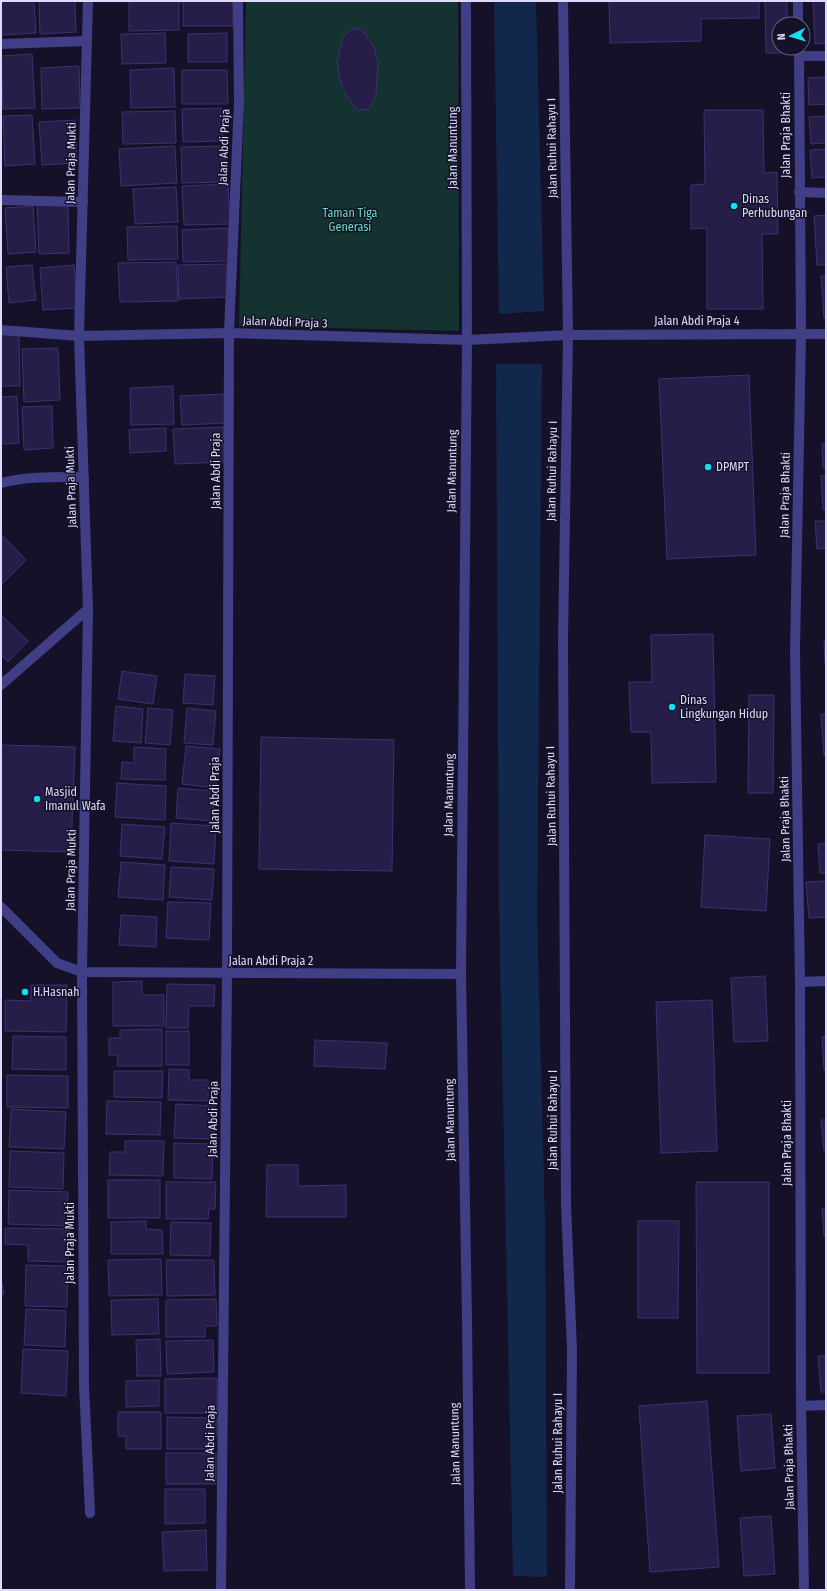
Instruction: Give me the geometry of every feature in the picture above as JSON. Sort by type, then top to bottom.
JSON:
[{"type":"street","name":"Jalan Praja Mukti","points":[[88,1],[79,336],[88,609],[82,972],[84,1385],[90,1513]]},
{"type":"street","name":"Jalan Abdi Praja","points":[[221,1590],[227,974],[229,333],[239,102],[238,1]]},
{"type":"street","name":"Jalan Manuntung","points":[[466,1],[467,340],[461,974],[470,1590]]},
{"type":"street","name":"Jalan Ruhui Rahayu I","points":[[563,1],[568,335],[563,648],[566,1204],[572,1350],[570,1590]]},
{"type":"street","points":[[798,1],[798,16]]},
{"type":"street","points":[[1,44],[86,41]]},
{"type":"street","points":[[811,54],[826,56]]},
{"type":"street","name":"Jalan Praja Bhakti","points":[[799,56],[800,334],[795,651],[800,982],[801,1406],[804,1590]]},
{"type":"street","points":[[799,192],[826,193]]},
{"type":"street","points":[[1,200],[83,202]]},
{"type":"street","name":"Jalan Abdi Praja 3","points":[[1,330],[79,336],[229,333],[467,340],[568,335]]},
{"type":"street","name":"Jalan Abdi Praja 4","points":[[568,335],[826,334]]},
{"type":"street","points":[[1,483],[16,479],[38,477],[84,477]]},
{"type":"street","points":[[1,685],[88,609]]},
{"type":"street","points":[[1,907],[57,963],[82,972]]},
{"type":"street","name":"Jalan Abdi Praja 2","points":[[82,972],[227,974],[461,974]]},
{"type":"street","points":[[800,982],[826,981]]},
{"type":"street","points":[[801,1406],[826,1405]]},
{"type":"green space","name":"Taman Tiga Generasi","points":[[246,1],[458,1],[459,331],[239,326]]},
{"type":"water","points":[[494,1],[536,1],[544,311],[499,314]]},
{"type":"water","points":[[496,364],[542,364],[537,916],[545,1220],[547,1577],[513,1576],[499,907]]},
{"type":"building","points":[[1,1],[34,1],[36,33],[2,35]]},
{"type":"building","points":[[39,1],[75,1],[76,32],[40,34]]},
{"type":"building","points":[[129,1],[179,1],[179,30],[129,31]]},
{"type":"building","points":[[183,1],[233,1],[233,26],[183,26]]},
{"type":"building","points":[[609,1],[759,1],[759,18],[701,19],[701,41],[610,43]]},
{"type":"building","points":[[765,1],[787,1],[787,16],[771,16],[771,53],[766,53]]},
{"type":"building","points":[[813,1],[826,1],[826,43],[815,44]]},
{"type":"building","points":[[351,29],[362,29],[374,47],[378,62],[376,95],[369,109],[357,110],[347,97],[341,84],[337,63],[343,37]]},
{"type":"building","points":[[165,33],[166,63],[122,64],[121,34]]},
{"type":"building","points":[[227,33],[227,62],[188,62],[188,34]]},
{"type":"building","points":[[32,54],[35,108],[3,109],[1,56]]},
{"type":"building","points":[[79,66],[80,108],[42,109],[41,68]]},
{"type":"building","points":[[174,68],[175,107],[131,108],[130,70]]},
{"type":"building","points":[[182,70],[227,70],[228,104],[182,104]]},
{"type":"building","points":[[826,77],[826,104],[809,105],[808,78]]},
{"type":"building","points":[[222,108],[223,141],[183,142],[182,109]]},
{"type":"building","name":"Dinas Perhubungan","points":[[704,110],[763,110],[764,173],[777,172],[778,234],[762,234],[763,309],[707,309],[707,228],[691,229],[691,185],[705,184]]},
{"type":"building","points":[[175,111],[176,143],[123,144],[122,112]]},
{"type":"building","points":[[32,115],[35,164],[5,166],[3,116]]},
{"type":"building","points":[[826,116],[826,143],[811,144],[809,117]]},
{"type":"building","points":[[75,120],[77,163],[42,165],[39,122]]},
{"type":"building","points":[[175,146],[177,183],[121,186],[119,149]]},
{"type":"building","points":[[225,146],[226,182],[182,183],[181,147]]},
{"type":"building","points":[[826,149],[826,177],[812,178],[810,150]]},
{"type":"building","points":[[228,184],[230,224],[184,225],[182,186]]},
{"type":"building","points":[[176,187],[178,222],[135,224],[133,189]]},
{"type":"building","points":[[68,204],[69,253],[39,254],[37,205]]},
{"type":"building","points":[[33,206],[36,252],[8,254],[5,208]]},
{"type":"building","points":[[826,215],[826,265],[817,265],[814,216]]},
{"type":"building","points":[[177,226],[178,259],[128,260],[127,227]]},
{"type":"building","points":[[228,228],[229,261],[183,262],[182,230]]},
{"type":"building","points":[[176,262],[178,301],[120,302],[118,263]]},
{"type":"building","points":[[228,264],[229,297],[179,299],[178,265]]},
{"type":"building","points":[[32,265],[36,300],[9,303],[6,267]]},
{"type":"building","points":[[74,265],[77,308],[43,310],[40,268]]},
{"type":"building","points":[[821,276],[826,276],[826,318],[824,318]]},
{"type":"building","points":[[1,334],[19,334],[20,386],[1,386]]},
{"type":"building","points":[[58,348],[60,400],[24,402],[22,349]]},
{"type":"building","name":"DPMPT","points":[[749,375],[756,555],[667,559],[659,379]]},
{"type":"building","points":[[173,386],[174,424],[131,425],[130,388]]},
{"type":"building","points":[[225,394],[226,423],[182,425],[180,396]]},
{"type":"building","points":[[17,396],[19,443],[1,444],[1,397]]},
{"type":"building","points":[[52,406],[53,448],[24,450],[22,407]]},
{"type":"building","points":[[223,427],[225,462],[175,464],[173,429]]},
{"type":"building","points":[[166,428],[166,451],[130,453],[129,430]]},
{"type":"building","points":[[826,443],[826,468],[823,468],[822,444]]},
{"type":"building","points":[[826,475],[826,510],[823,510],[821,476]]},
{"type":"building","points":[[815,521],[826,521],[826,548],[817,549]]},
{"type":"building","points":[[1,534],[26,560],[1,585]]},
{"type":"building","points":[[1,615],[28,641],[8,662],[1,655]]},
{"type":"building","name":"Dinas Lingkungan Hidup","points":[[713,634],[716,782],[652,783],[651,732],[631,732],[629,682],[652,682],[651,635]]},
{"type":"building","points":[[824,641],[826,641],[826,664],[825,664]]},
{"type":"building","points":[[122,671],[157,676],[153,704],[118,699]]},
{"type":"building","points":[[185,674],[215,676],[213,705],[183,703]]},
{"type":"building","points":[[749,695],[774,695],[773,793],[748,793]]},
{"type":"building","points":[[116,706],[143,709],[141,743],[113,741]]},
{"type":"building","points":[[148,708],[173,710],[170,745],[145,743]]},
{"type":"building","points":[[187,708],[216,711],[213,745],[184,743]]},
{"type":"building","points":[[826,714],[826,755],[824,755],[821,715]]},
{"type":"building","points":[[261,737],[394,740],[392,871],[259,869]]},
{"type":"building","name":"Masjid Imanul Wafa","points":[[1,745],[75,747],[71,852],[1,850]]},
{"type":"building","points":[[186,746],[220,749],[216,788],[182,784]]},
{"type":"building","points":[[134,747],[166,749],[165,780],[121,779],[122,762],[134,763]]},
{"type":"building","points":[[117,783],[166,786],[165,820],[115,817]]},
{"type":"building","points":[[178,788],[215,791],[212,821],[176,818]]},
{"type":"building","points":[[171,823],[216,826],[214,864],[169,861]]},
{"type":"building","points":[[122,824],[165,827],[162,859],[120,856]]},
{"type":"building","points":[[705,835],[770,839],[766,911],[701,907]]},
{"type":"building","points":[[826,843],[826,873],[820,873],[818,844]]},
{"type":"building","points":[[121,862],[165,865],[163,900],[118,897]]},
{"type":"building","points":[[171,867],[214,869],[212,900],[169,897]]},
{"type":"building","points":[[826,881],[826,917],[809,918],[806,882]]},
{"type":"building","points":[[168,902],[211,903],[209,940],[166,938]]},
{"type":"building","points":[[121,915],[157,917],[156,947],[119,945]]},
{"type":"building","points":[[765,976],[768,1041],[734,1042],[731,978]]},
{"type":"building","points":[[142,981],[142,995],[164,995],[164,1026],[113,1026],[113,982]]},
{"type":"building","points":[[167,984],[215,985],[214,1006],[189,1006],[188,1028],[166,1028]]},
{"type":"building","points":[[31,985],[67,985],[66,1032],[5,1031],[5,1000],[31,1001]]},
{"type":"building","points":[[712,1000],[717,1151],[661,1153],[656,1002]]},
{"type":"building","points":[[162,1029],[162,1066],[117,1066],[118,1055],[109,1055],[109,1038],[120,1038],[120,1030]]},
{"type":"building","points":[[166,1031],[189,1031],[189,1065],[166,1065]]},
{"type":"building","points":[[13,1036],[66,1037],[66,1070],[12,1069]]},
{"type":"building","points":[[826,1036],[826,1070],[824,1070],[822,1037]]},
{"type":"building","points":[[315,1040],[387,1043],[385,1069],[314,1066]]},
{"type":"building","points":[[169,1069],[189,1070],[189,1080],[208,1080],[208,1101],[168,1100]]},
{"type":"building","points":[[114,1071],[163,1071],[162,1098],[114,1097]]},
{"type":"building","points":[[7,1075],[68,1076],[68,1108],[7,1107]]},
{"type":"building","points":[[107,1101],[161,1102],[160,1135],[106,1134]]},
{"type":"building","points":[[176,1104],[215,1106],[214,1139],[174,1138]]},
{"type":"building","points":[[11,1109],[66,1112],[64,1149],[9,1147]]},
{"type":"building","points":[[821,1120],[826,1120],[826,1150],[824,1151]]},
{"type":"building","points":[[125,1141],[164,1141],[163,1176],[109,1175],[110,1152],[125,1152]]},
{"type":"building","points":[[174,1143],[213,1144],[212,1179],[174,1178]]},
{"type":"building","points":[[10,1151],[64,1153],[63,1189],[9,1187]]},
{"type":"building","points":[[267,1165],[298,1165],[298,1186],[346,1185],[346,1217],[266,1217]]},
{"type":"building","points":[[108,1180],[160,1180],[160,1218],[108,1218]]},
{"type":"building","points":[[166,1182],[216,1182],[215,1209],[209,1209],[208,1219],[166,1219]]},
{"type":"building","points":[[696,1182],[769,1182],[769,1373],[697,1373]]},
{"type":"building","points":[[9,1190],[68,1192],[67,1226],[8,1224]]},
{"type":"building","points":[[822,1209],[826,1209],[826,1236],[824,1236]]},
{"type":"building","points":[[146,1221],[146,1229],[162,1230],[163,1254],[111,1254],[111,1222]]},
{"type":"building","points":[[638,1221],[679,1221],[678,1318],[638,1318]]},
{"type":"building","points":[[171,1222],[211,1223],[210,1256],[170,1255]]},
{"type":"building","points":[[5,1228],[69,1229],[68,1262],[28,1261],[28,1245],[5,1244]]},
{"type":"building","points":[[161,1259],[162,1295],[109,1296],[108,1260]]},
{"type":"building","points":[[166,1260],[214,1260],[215,1295],[167,1296]]},
{"type":"building","points":[[26,1265],[68,1266],[67,1307],[25,1306]]},
{"type":"building","points":[[1,1279],[4,1294],[1,1295]]},
{"type":"building","points":[[158,1299],[159,1334],[112,1335],[111,1300]]},
{"type":"building","points":[[216,1299],[217,1326],[205,1326],[205,1337],[166,1337],[166,1300]]},
{"type":"building","points":[[26,1309],[66,1311],[65,1347],[24,1345]]},
{"type":"building","points":[[160,1339],[161,1376],[137,1376],[136,1340]]},
{"type":"building","points":[[213,1340],[214,1372],[167,1374],[166,1341]]},
{"type":"building","points":[[23,1349],[68,1351],[66,1396],[21,1393]]},
{"type":"building","points":[[818,1356],[826,1356],[826,1392],[821,1392]]},
{"type":"building","points":[[217,1378],[217,1413],[165,1413],[165,1379]]},
{"type":"building","points":[[159,1380],[159,1406],[126,1407],[126,1381]]},
{"type":"building","points":[[707,1401],[719,1567],[650,1572],[639,1406]]},
{"type":"building","points":[[118,1412],[161,1412],[161,1449],[126,1449],[126,1436],[118,1436]]},
{"type":"building","points":[[771,1414],[775,1468],[741,1471],[737,1416]]},
{"type":"building","points":[[167,1417],[217,1418],[217,1436],[209,1436],[209,1449],[167,1449]]},
{"type":"building","points":[[166,1453],[216,1453],[216,1484],[166,1484]]},
{"type":"building","points":[[165,1489],[205,1489],[205,1523],[165,1524]]},
{"type":"building","points":[[771,1516],[775,1574],[744,1576],[740,1518]]},
{"type":"building","points":[[206,1530],[207,1570],[164,1571],[162,1532]]},
{"type":"place","name":"Dinas Perhubungan","points":[[734,206]]},
{"type":"place","name":"DPMPT","points":[[708,467]]},
{"type":"place","name":"Dinas Lingkungan Hidup","points":[[672,707]]},
{"type":"place","name":"Masjid Imanul Wafa","points":[[37,799]]},
{"type":"place","name":"H.Hasnah","points":[[25,992]]}]
